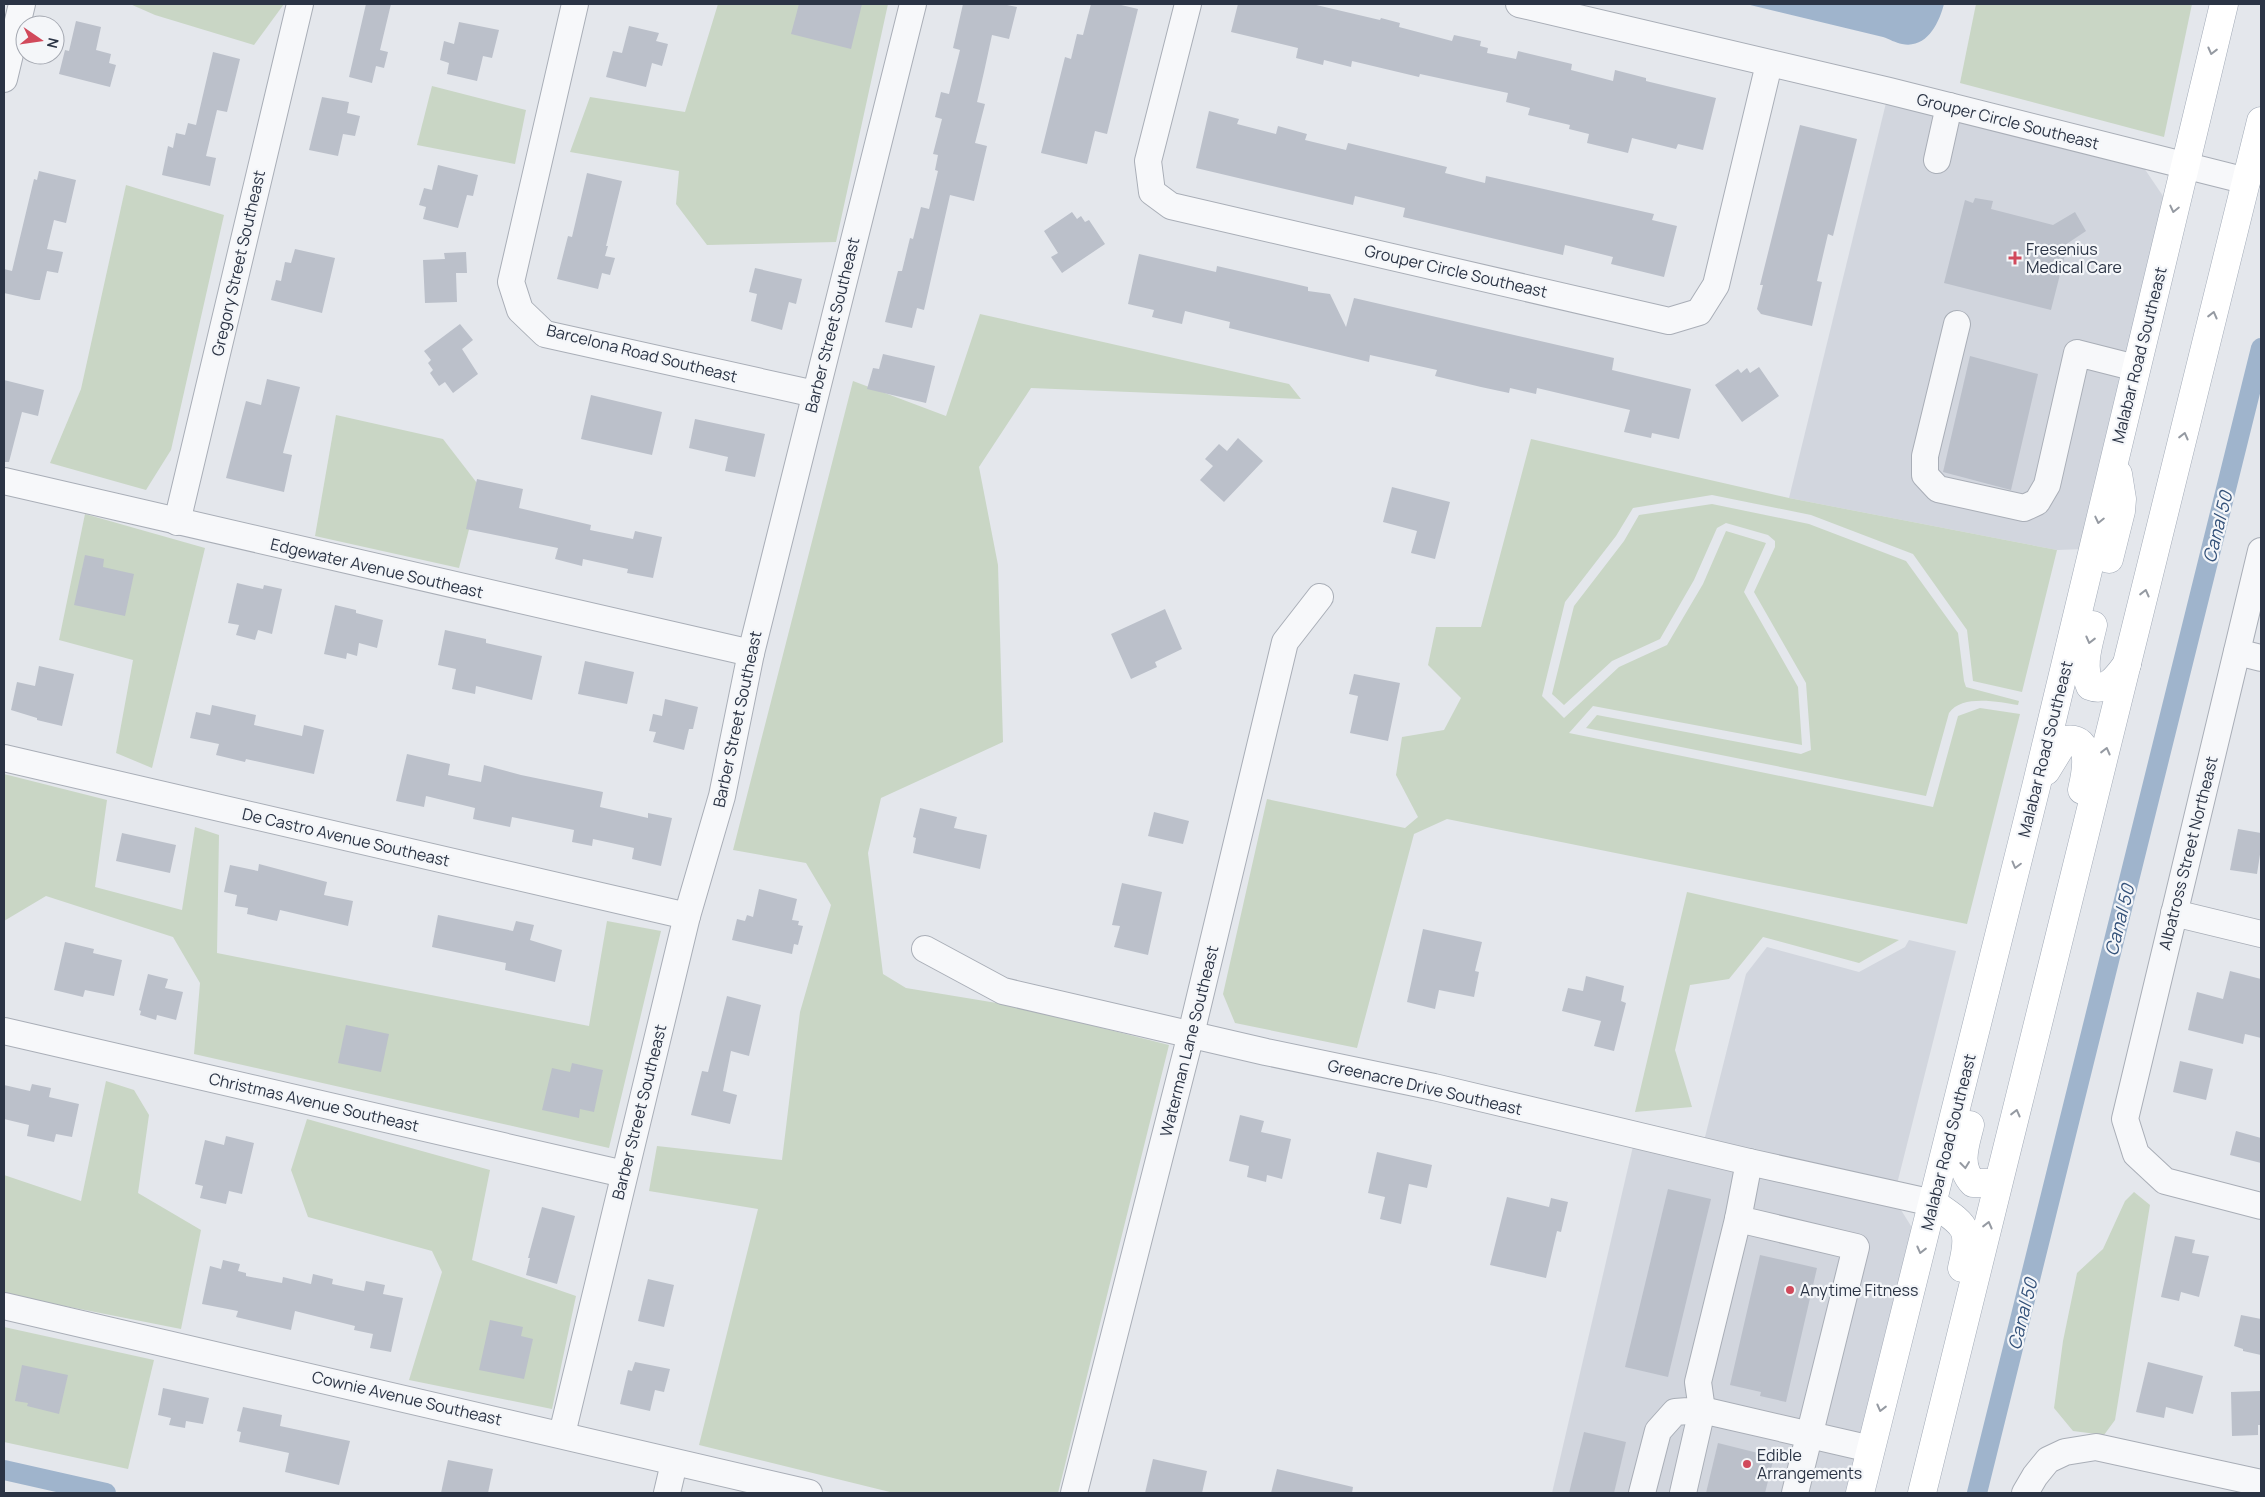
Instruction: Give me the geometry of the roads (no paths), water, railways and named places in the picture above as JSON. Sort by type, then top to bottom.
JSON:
[{"type":"main road","name":"Malabar Road Southeast","points":[[1864,1488],[1871,1449],[1934,1203],[1995,946],[2036,787],[2114,455],[2224,4]]},
{"type":"main road","points":[[1920,1493],[2261,120]]},
{"type":"main road","points":[[2114,455],[2122,499],[2121,511],[2086,657],[2086,677],[2090,686],[2097,689],[2104,688],[2116,678],[2127,664]]},
{"type":"main road","points":[[2036,787],[2065,740],[2073,739],[2081,743],[2086,753],[2083,786],[2050,917],[2049,930],[2053,963]]},
{"type":"main road","points":[[1988,1183],[1973,1183],[1967,1176],[1963,1166],[1964,1147],[1999,1004],[2000,990],[1995,946]]},
{"type":"main road","points":[[1934,1203],[1952,1206],[1974,1198],[1988,1183],[2004,1160]]},
{"type":"main road","points":[[1920,1493],[1917,1461],[1918,1445],[1967,1247],[1967,1233],[1959,1221],[1934,1203]]},
{"type":"street","points":[[4,78],[22,4]]},
{"type":"street","name":"Gregory Street Southeast","points":[[177,522],[300,4]]},
{"type":"street","name":"Barcelona Road Southeast","points":[[575,4],[511,282],[520,310],[545,334],[815,394]]},
{"type":"street","name":"Barber Street Southeast","points":[[562,1434],[688,916],[722,796],[751,653],[912,4]]},
{"type":"street","name":"Grouper Circle Southeast","points":[[1188,4],[1148,161],[1152,192],[1171,206],[1669,320],[1699,312],[1716,285],[1769,64]]},
{"type":"street","name":"Grouper Circle Southeast","points":[[1519,4],[1949,106],[2246,181]]},
{"type":"street","points":[[1937,160],[1949,106]]},
{"type":"street","points":[[1957,324],[1925,456],[1925,475],[1938,489],[2024,508],[2037,502],[2047,485],[2077,353],[2136,368]]},
{"type":"street","name":"Edgewater Avenue Southeast","points":[[4,481],[751,653]]},
{"type":"street","name":"Albatross Street Northeast","points":[[2261,551],[2249,655],[2174,913],[2125,1119],[2136,1154],[2164,1181],[2261,1206]]},
{"type":"street","name":"Waterman Lane Southeast","points":[[1074,1493],[1191,1034],[1285,642],[1320,598]]},
{"type":"street","name":"De Castro Avenue Southeast","points":[[4,758],[688,916]]},
{"type":"street","points":[[2174,913],[2261,934]]},
{"type":"street","name":"Greenacre Drive Southeast","points":[[925,949],[1003,991],[1934,1203]]},
{"type":"street","name":"Christmas Avenue Southeast","points":[[4,1031],[624,1174]]},
{"type":"street","points":[[1682,1493],[1702,1410],[1698,1382],[1738,1219],[1749,1162]]},
{"type":"street","points":[[1738,1219],[1856,1247],[1795,1493]]},
{"type":"street","name":"Cownie Avenue Southeast","points":[[4,1306],[562,1434],[674,1463],[809,1493]]},
{"type":"street","points":[[1642,1493],[1658,1431],[1675,1412],[1702,1410],[1871,1449]]},
{"type":"street","points":[[2026,1493],[2035,1476],[2048,1460],[2065,1452],[2096,1447],[2261,1483]]},
{"type":"street","points":[[667,1493],[674,1463]]},
{"type":"water","points":[[1746,4],[1944,4],[1939,19],[1930,33],[1925,39],[1911,44],[1900,43],[1883,37]]},
{"type":"waterway","name":"Canal 50","points":[[1977,1493],[2261,348]]},
{"type":"waterway","points":[[4,1470],[106,1493]]},
{"type":"place","name":"Fresenius Medical Care","points":[[2015,258]]},
{"type":"place","name":"Anytime Fitness","points":[[1790,1290]]},
{"type":"place","name":"Edible Arrangements","points":[[1747,1464]]}]
